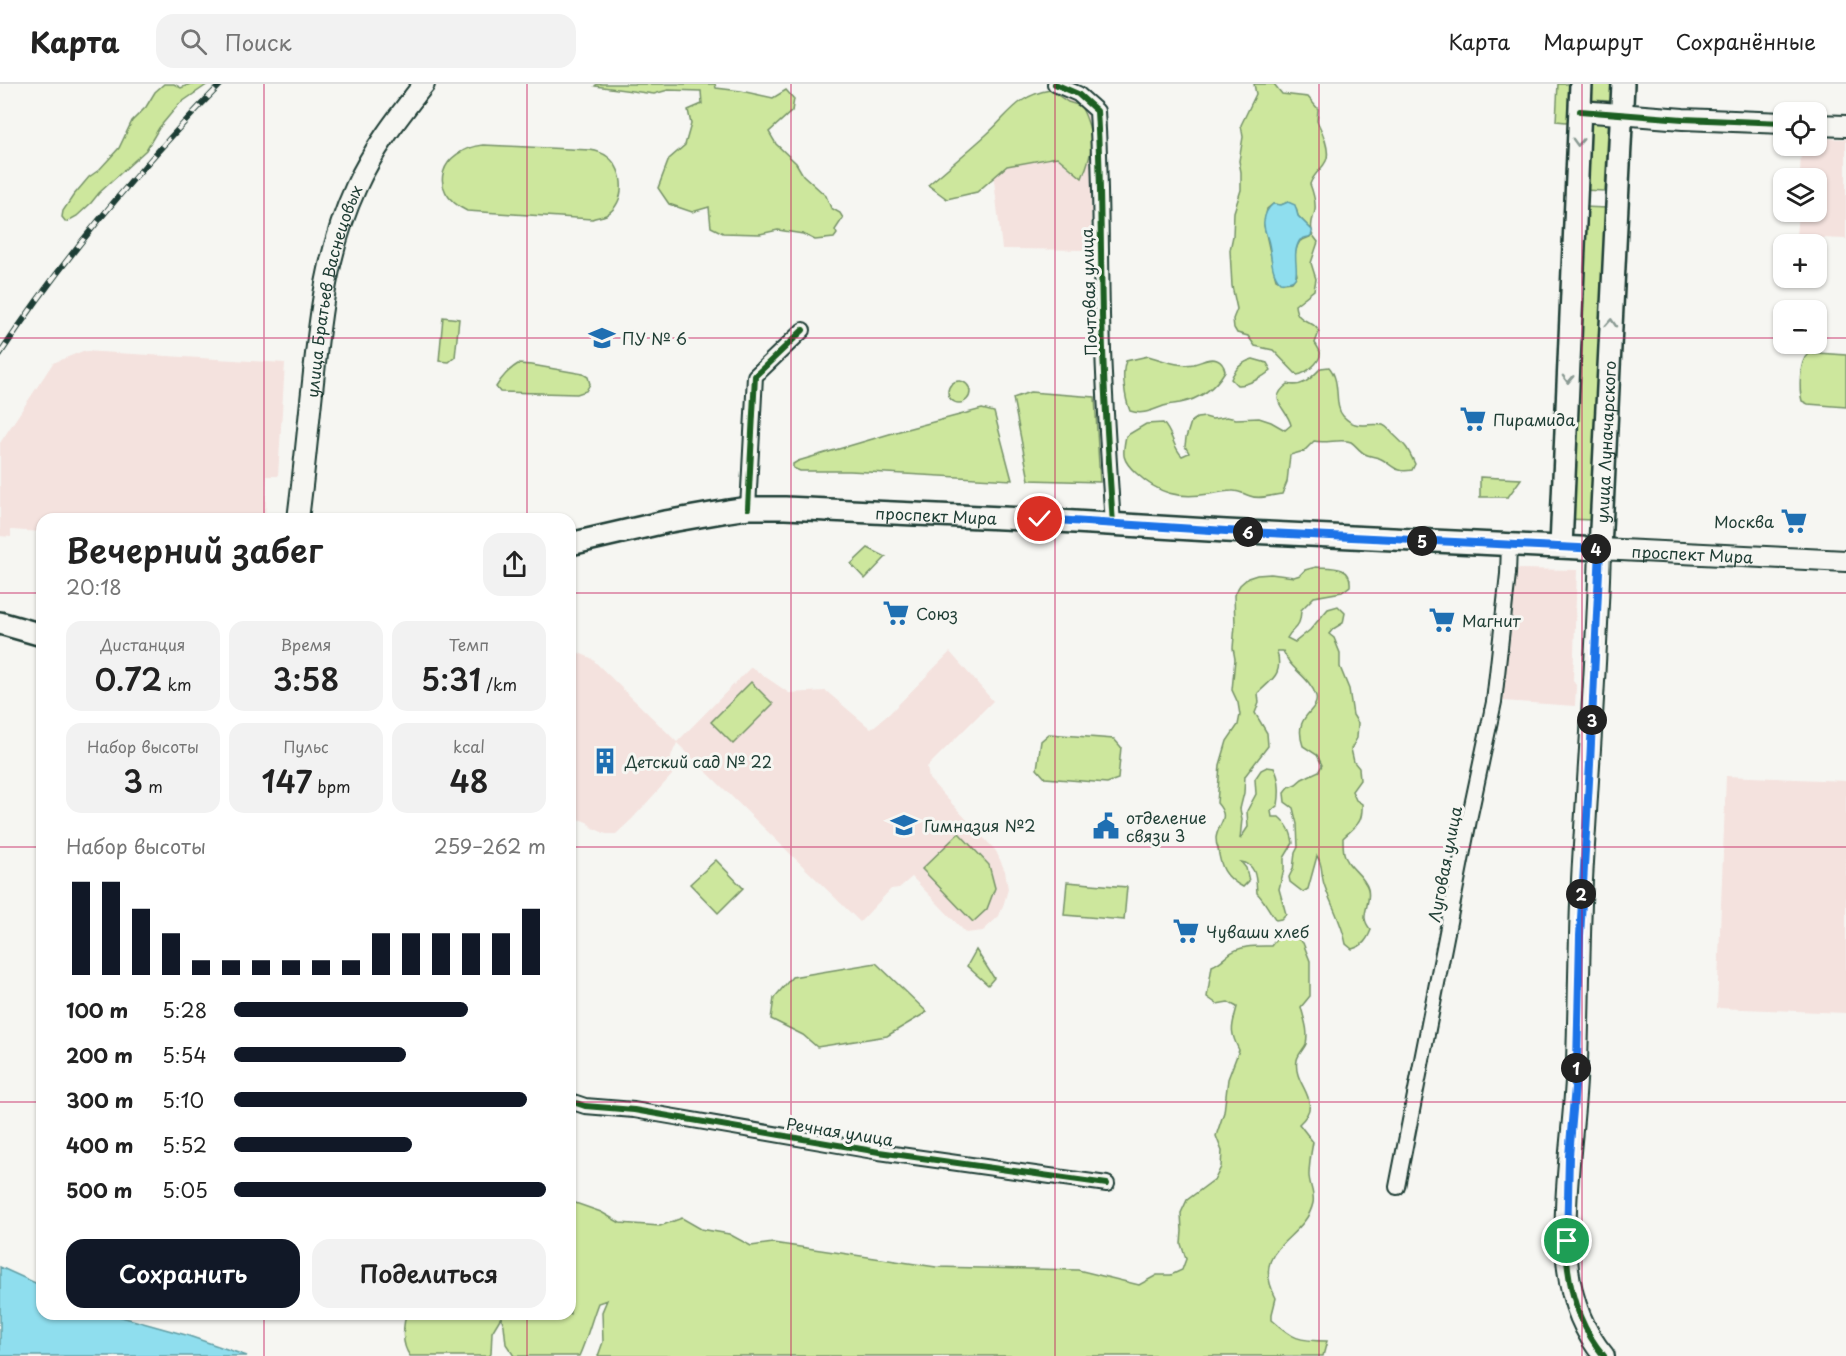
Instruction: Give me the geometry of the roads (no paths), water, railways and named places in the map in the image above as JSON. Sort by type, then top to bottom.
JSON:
[{"type":"main road","points":[[1561,547],[1581,84]]},
{"type":"main road","name":"улица Луначарского","points":[[1600,549],[1623,84]]},
{"type":"main road","name":"проспект Мира","points":[[576,543],[665,522],[748,508],[875,511],[1600,549]]},
{"type":"main road","points":[[0,623],[36,633]]},
{"type":"street","name":"улица Братьев Васнецовых","points":[[299,513],[318,327],[327,273],[341,226],[357,185],[383,139],[424,84]]},
{"type":"street","name":"Почтовая улица","points":[[1055,84],[1078,94],[1097,111],[1100,153],[1102,347],[1113,524]]},
{"type":"street","points":[[1580,111],[1683,119],[1773,123]]},
{"type":"street","points":[[1827,125],[1846,126]]},
{"type":"street","points":[[748,508],[755,376],[804,330]]},
{"type":"street","name":"Луговая улица","points":[[1397,1187],[1494,702],[1509,545]]},
{"type":"street","name":"проспект Мира","points":[[1600,549],[1846,561]]},
{"type":"street","name":"улица Луначарского","points":[[1600,549],[1580,924],[1577,1064],[1567,1215],[1568,1268],[1575,1304],[1592,1339],[1604,1356]]},
{"type":"street","name":"Речная улица","points":[[576,1103],[585,1106],[634,1110],[879,1152],[1107,1185]]},
{"type":"water","points":[[1288,202],[1295,205],[1298,216],[1312,230],[1312,233],[1300,240],[1297,247],[1294,279],[1289,282],[1280,282],[1273,268],[1264,221],[1267,211],[1273,204],[1281,205]]},
{"type":"water","points":[[0,1267],[36,1283],[36,1320],[132,1320],[247,1356],[0,1356]]},
{"type":"railway","points":[[0,354],[50,283],[104,214],[132,180],[221,84]]},
{"type":"place","name":"ПУ № 6","points":[[602,338]]},
{"type":"place","name":"Пирамида","points":[[1473,419]]},
{"type":"place","name":"Москва","points":[[1794,521]]},
{"type":"place","name":"Союз","points":[[896,613]]},
{"type":"place","name":"Магнит","points":[[1442,620]]},
{"type":"place","name":"Детский сад № 22","points":[[605,761]]},
{"type":"place","name":"Гимназия №2","points":[[904,825]]},
{"type":"place","name":"отделение связи 3","points":[[1106,826]]},
{"type":"place","name":"Чуваши хлеб","points":[[1186,931]]}]
